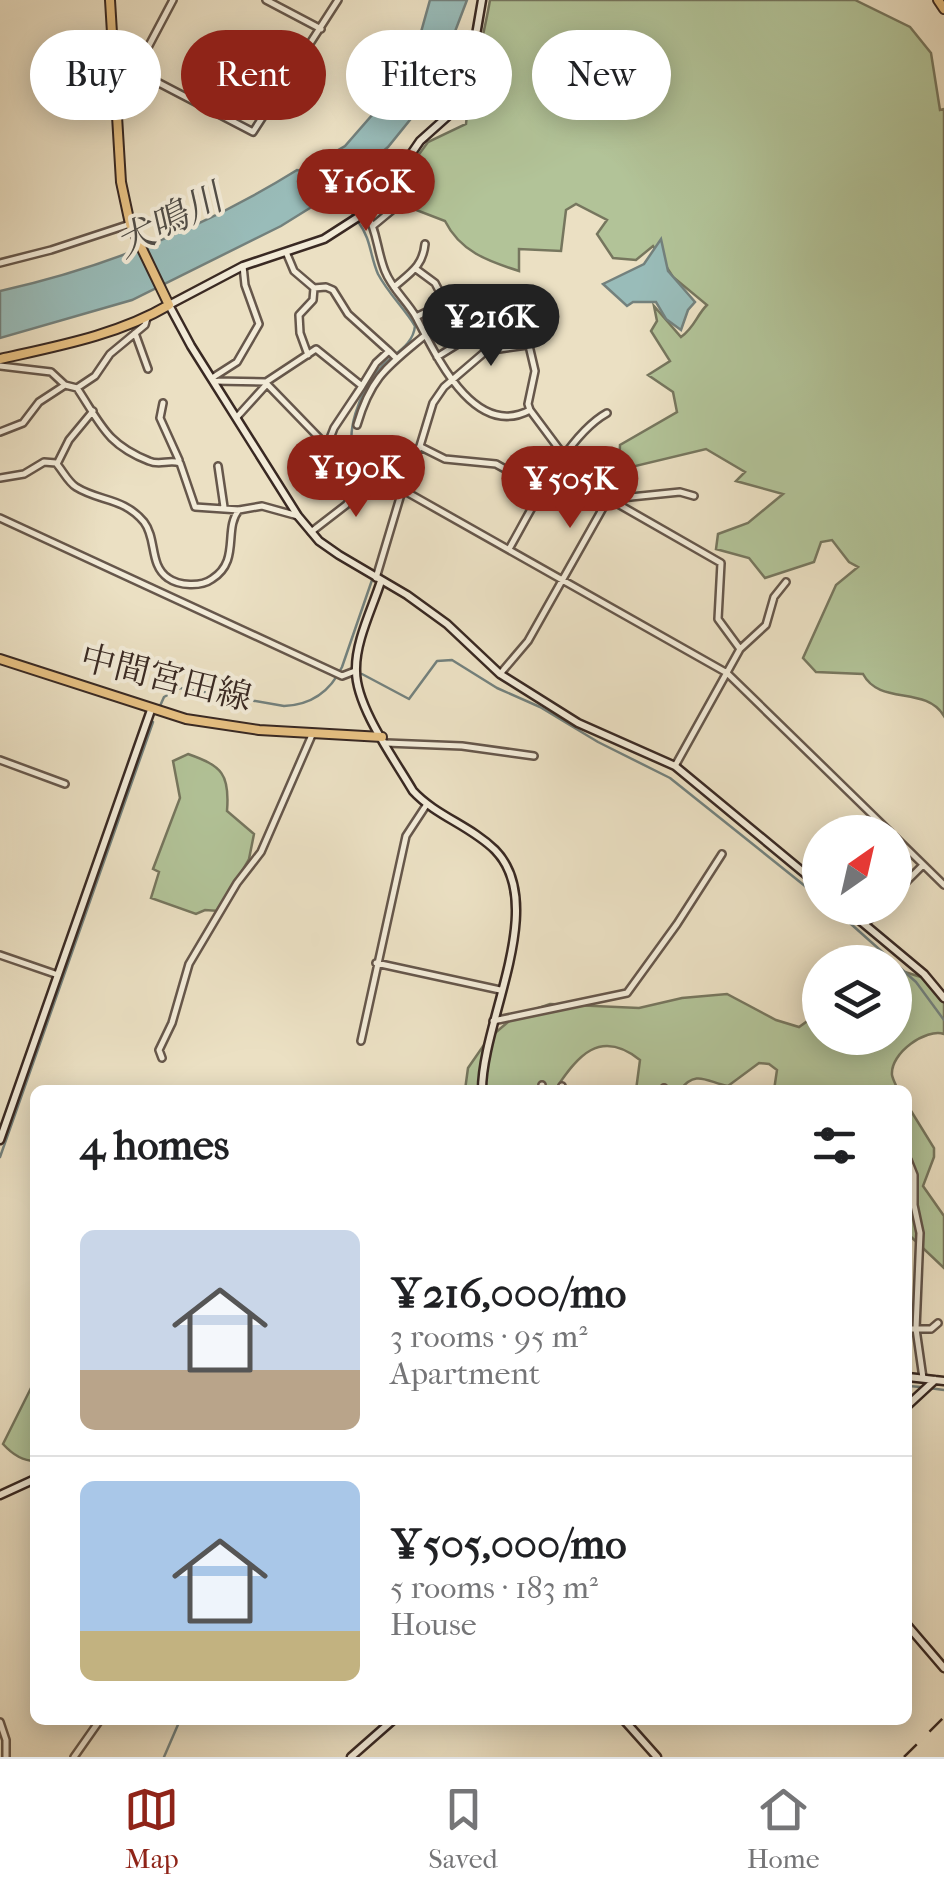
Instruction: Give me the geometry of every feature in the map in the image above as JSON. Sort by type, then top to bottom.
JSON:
[{"type":"main road","points":[[110,0],[112,30]]},
{"type":"main road","points":[[938,0],[944,9]]},
{"type":"main road","points":[[0,362],[106,333],[147,318],[168,302],[131,226],[120,182],[116,120]]},
{"type":"main road","name":"中間宮田線","points":[[0,659],[151,710],[218,724],[384,740]]},
{"type":"street","points":[[157,30],[173,0]]},
{"type":"street","points":[[266,0],[321,29]]},
{"type":"street","points":[[161,83],[253,132],[338,0]]},
{"type":"street","points":[[482,0],[471,64],[449,115],[420,141],[366,212],[324,238],[243,266],[168,302],[311,532],[339,555],[447,624],[500,674],[578,723],[676,766],[802,871]]},
{"type":"street","points":[[374,225],[397,206]]},
{"type":"street","points":[[366,212],[394,287],[452,380],[485,412],[514,418],[530,410]]},
{"type":"street","points":[[0,262],[131,226]]},
{"type":"street","points":[[394,287],[424,259],[425,244]]},
{"type":"street","points":[[286,252],[294,272],[314,288],[326,286],[333,290],[348,314],[392,354]]},
{"type":"street","points":[[213,379],[237,362],[259,324],[243,266]]},
{"type":"street","points":[[416,269],[435,283],[446,302]]},
{"type":"street","points":[[308,354],[299,316],[313,300],[314,288]]},
{"type":"street","points":[[416,317],[456,295],[474,294],[518,313],[527,328],[527,345],[535,371],[528,404],[566,458]]},
{"type":"street","points":[[437,357],[512,310]]},
{"type":"street","points":[[77,388],[95,376],[110,354],[147,318]]},
{"type":"street","points":[[135,333],[148,369]]},
{"type":"street","points":[[327,446],[334,428],[376,364],[423,336]]},
{"type":"street","points":[[483,1085],[492,1021],[514,942],[518,912],[510,875],[494,849],[426,804],[413,791],[360,694],[356,670],[403,490],[433,403],[452,380],[486,351],[527,345]]},
{"type":"street","points":[[237,417],[266,383],[319,350],[362,386]]},
{"type":"street","points":[[357,425],[371,388],[392,354]]},
{"type":"street","points":[[0,362],[51,372],[65,385],[77,388],[115,444],[150,462],[180,463]]},
{"type":"street","points":[[213,379],[266,383],[327,446],[338,477],[354,494]]},
{"type":"street","points":[[0,432],[23,423],[38,402],[65,385]]},
{"type":"street","points":[[164,404],[160,418],[180,463],[192,504],[240,510],[262,506],[298,516]]},
{"type":"street","points":[[57,464],[69,440],[93,411]]},
{"type":"street","points":[[509,550],[555,468],[585,429],[608,413]]},
{"type":"street","points":[[420,446],[446,459],[496,464],[543,490]]},
{"type":"street","points":[[0,478],[24,474],[44,462],[57,464],[76,487],[115,500],[139,517],[151,536],[158,566],[175,582],[200,584],[218,575],[232,550],[233,518],[240,510]]},
{"type":"street","points":[[218,466],[224,507]]},
{"type":"street","points":[[555,468],[720,563],[718,619],[740,649]]},
{"type":"street","points":[[311,532],[346,505],[368,478],[403,490],[727,673],[873,815]]},
{"type":"street","points":[[608,499],[680,492],[694,496]]},
{"type":"street","points":[[500,674],[528,641],[608,499]]},
{"type":"street","points":[[0,518],[339,674],[356,670]]},
{"type":"street","points":[[168,596],[175,582]]},
{"type":"street","points":[[676,766],[740,649],[766,625],[774,597],[786,582]]},
{"type":"street","points":[[0,1140],[151,710]]},
{"type":"street","points":[[162,1058],[159,1050],[172,1023],[190,964],[237,883],[261,852],[312,735]]},
{"type":"street","points":[[384,740],[534,756]]},
{"type":"street","points":[[0,760],[65,784]]},
{"type":"street","points":[[361,1041],[406,836],[426,804]]},
{"type":"street","points":[[912,853],[944,885]]},
{"type":"street","points":[[492,1021],[627,992],[722,854]]},
{"type":"street","points":[[912,875],[923,864]]},
{"type":"street","points":[[866,925],[924,974],[944,998]]},
{"type":"street","points":[[0,955],[58,975]]},
{"type":"street","points":[[376,963],[500,990]]},
{"type":"street","points":[[0,1110],[9,1114]]},
{"type":"street","points":[[912,1169],[920,1233],[916,1329],[922,1378]]},
{"type":"street","points":[[912,1329],[931,1329],[938,1323]]},
{"type":"street","points":[[912,1377],[939,1380]]},
{"type":"street","points":[[912,1403],[939,1380]]},
{"type":"street","points":[[0,1495],[30,1481]]},
{"type":"street","points":[[912,1631],[944,1668]]},
{"type":"street","points":[[0,1722],[6,1757]]},
{"type":"street","points":[[74,1757],[96,1725]]},
{"type":"street","points":[[351,1757],[387,1725]]},
{"type":"street","points":[[628,1725],[657,1757]]},
{"type":"green space","points":[[490,0],[855,0],[910,27],[931,53],[940,110],[944,109],[944,716],[926,701],[880,690],[863,674],[816,672],[803,658],[836,585],[858,567],[849,562],[832,540],[821,542],[814,562],[765,578],[749,558],[716,549],[718,534],[748,523],[783,494],[736,481],[745,472],[706,449],[619,470],[620,445],[677,412],[673,392],[648,375],[670,361],[651,331],[657,321],[654,306],[681,337],[707,305],[673,277],[653,246],[636,260],[613,258],[597,234],[607,220],[576,204],[566,210],[561,251],[519,249],[519,271],[476,254],[458,240],[445,221],[398,203],[393,190],[428,142],[466,124],[467,120],[512,120],[512,30],[484,30]]},
{"type":"green space","points":[[188,754],[221,773],[227,788],[227,811],[254,834],[249,859],[219,911],[196,914],[151,898],[159,872],[153,869],[180,798],[173,761]]},
{"type":"green space","points":[[912,974],[944,994],[944,1034],[912,1043]]},
{"type":"green space","points":[[727,994],[776,1020],[802,1025],[802,1055],[900,1055],[892,1075],[896,1085],[775,1085],[777,1070],[759,1063],[729,1085],[697,1078],[685,1085],[637,1085],[640,1060],[613,1046],[601,1046],[581,1057],[559,1085],[466,1085],[468,1068],[488,1039],[515,1016],[550,1004],[639,1008],[682,998]]},
{"type":"green space","points":[[912,1112],[934,1148],[923,1186],[944,1216],[944,1268],[912,1238]]},
{"type":"green space","points":[[30,1390],[30,1460],[3,1444]]},
{"type":"water","points":[[430,0],[467,0],[456,30],[422,30]]},
{"type":"water","points":[[368,120],[410,120],[388,147],[334,193],[281,226],[132,300],[0,338],[0,291],[39,282],[153,243],[226,210],[345,146]]},
{"type":"water","points":[[661,239],[668,271],[695,302],[681,330],[666,319],[656,302],[633,302],[627,306],[603,284],[644,264]]},
{"type":"waterway","points":[[337,190],[353,215]]},
{"type":"waterway","points":[[359,223],[378,274],[415,326],[407,344],[366,387],[352,427],[359,463],[395,481],[396,503]]},
{"type":"waterway","points":[[160,706],[164,697],[180,688],[284,706],[319,696],[342,667],[381,554]]},
{"type":"waterway","points":[[362,674],[409,699],[437,661],[452,660],[497,688],[670,778],[802,884]]},
{"type":"waterway","points":[[0,1157],[153,722]]},
{"type":"waterway","points":[[852,925],[916,982],[944,1020]]},
{"type":"waterway","points":[[912,1386],[921,1387]]},
{"type":"waterway","points":[[929,1388],[944,1390]]},
{"type":"waterway","points":[[164,1757],[178,1725]]},
{"type":"railway","points":[[904,1757],[944,1717]]},
{"type":"water label","name":"犬鳴川","points":[[169,221]]}]
